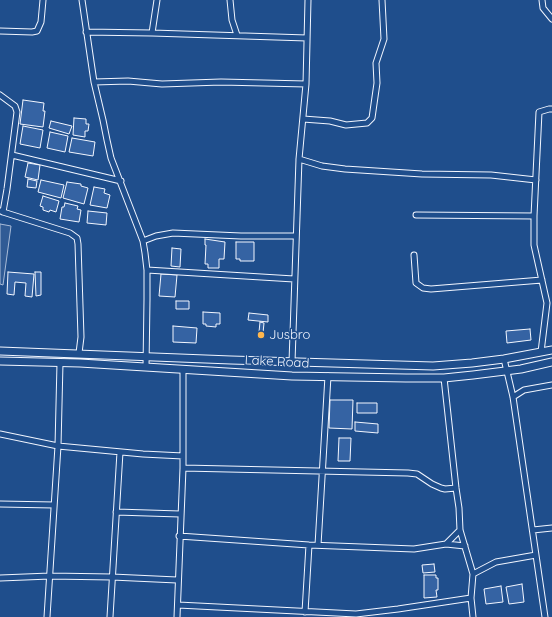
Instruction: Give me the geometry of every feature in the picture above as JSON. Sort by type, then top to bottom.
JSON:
[{"type":"main road","name":"Lake Road","points":[[0,351],[434,366],[504,359],[552,350]]},
{"type":"main road","name":"Lake Road","points":[[0,361],[146,367],[279,375],[444,378],[506,371],[552,362]]},
{"type":"street","points":[[0,31],[37,31],[41,22],[43,0]]},
{"type":"street","points":[[82,0],[94,82],[104,120],[111,158],[143,241],[147,270],[146,367]]},
{"type":"street","points":[[152,33],[157,0]]},
{"type":"street","points":[[230,0],[232,20],[237,35]]},
{"type":"street","points":[[292,362],[299,159],[306,84],[308,0]]},
{"type":"street","points":[[303,119],[330,121],[346,125],[367,123],[372,118],[377,83],[376,63],[384,39],[382,0]]},
{"type":"street","points":[[542,0],[543,8],[552,19]]},
{"type":"street","points":[[86,32],[307,38]]},
{"type":"street","points":[[94,82],[118,80],[162,84],[221,82],[306,84]]},
{"type":"street","points":[[0,95],[16,108],[12,155],[2,211],[70,233],[77,238],[81,337],[79,353]]},
{"type":"street","points":[[542,352],[547,303],[534,245],[534,216],[539,112],[549,109],[552,110]]},
{"type":"street","points":[[12,155],[120,182]]},
{"type":"street","points":[[299,159],[322,166],[345,169],[422,174],[491,175],[536,180]]},
{"type":"street","points":[[416,215],[534,216]]},
{"type":"street","points":[[143,241],[156,236],[173,233],[241,236],[296,236]]},
{"type":"street","points":[[414,255],[416,283],[423,288],[431,289],[542,280]]},
{"type":"street","points":[[147,270],[294,279]]},
{"type":"street","points":[[504,359],[513,397],[533,530],[544,617]]},
{"type":"street","points":[[47,617],[58,446],[60,363]]},
{"type":"street","points":[[177,617],[177,580],[183,468],[183,369]]},
{"type":"street","points":[[318,545],[328,376]]},
{"type":"street","points":[[444,378],[459,508],[460,530],[473,574],[471,598],[473,617]]},
{"type":"street","points":[[513,397],[524,390],[552,385]]},
{"type":"street","points":[[0,434],[58,446],[183,456]]},
{"type":"street","points":[[110,617],[120,452]]},
{"type":"street","points":[[183,468],[408,473],[417,474],[441,488],[456,488]]},
{"type":"street","points":[[0,504],[54,505]]},
{"type":"street","points":[[116,512],[180,514]]},
{"type":"street","points":[[533,530],[552,528]]},
{"type":"street","points":[[446,544],[460,530]]},
{"type":"street","points":[[179,536],[309,545],[414,549],[446,544],[465,546]]},
{"type":"street","points":[[305,612],[309,545]]},
{"type":"street","points":[[473,574],[496,562],[536,555]]},
{"type":"street","points":[[0,578],[50,576],[177,580]]},
{"type":"street","points":[[178,605],[356,614],[398,610],[471,598]]},
{"type":"shaded area","points":[[0,224],[11,226],[3,285],[0,284]]},
{"type":"building","points":[[23,100],[44,103],[43,111],[45,111],[43,127],[20,124]]},
{"type":"building","points":[[74,118],[86,119],[86,124],[89,124],[88,131],[85,131],[85,137],[73,135]]},
{"type":"building","points":[[51,121],[72,126],[69,134],[49,128]]},
{"type":"building","points":[[23,126],[43,130],[40,148],[20,144]]},
{"type":"building","points":[[50,132],[68,136],[65,152],[47,148]]},
{"type":"building","points":[[72,138],[95,142],[93,156],[69,152]]},
{"type":"building","points":[[28,163],[40,165],[38,180],[25,177]]},
{"type":"building","points":[[28,179],[37,181],[36,188],[27,187]]},
{"type":"building","points":[[41,180],[64,185],[61,198],[38,192]]},
{"type":"building","points":[[67,182],[81,184],[81,186],[88,188],[84,204],[63,198]]},
{"type":"building","points":[[94,187],[105,189],[104,193],[110,195],[107,208],[90,205]]},
{"type":"building","points":[[43,196],[59,201],[56,212],[43,210],[43,207],[40,206]]},
{"type":"building","points":[[65,203],[78,206],[77,209],[81,210],[79,222],[60,219],[62,207],[64,207]]},
{"type":"building","points":[[88,211],[107,213],[106,225],[87,223]]},
{"type":"building","points":[[205,239],[225,242],[224,259],[219,259],[219,268],[208,268],[208,264],[205,264]]},
{"type":"building","points":[[236,242],[254,242],[254,261],[240,261],[240,259],[236,259]]},
{"type":"building","points":[[172,248],[181,249],[180,267],[171,266]]},
{"type":"building","points":[[8,272],[34,274],[32,297],[25,296],[26,283],[15,282],[14,295],[7,294]]},
{"type":"building","points":[[35,272],[41,272],[41,295],[36,296]]},
{"type":"building","points":[[161,274],[177,275],[175,297],[159,296]]},
{"type":"building","points":[[176,301],[189,301],[189,309],[176,309]]},
{"type":"building","points":[[203,312],[220,313],[220,324],[216,324],[216,327],[206,326],[206,324],[203,324]]},
{"type":"building","points":[[249,313],[268,315],[268,322],[248,320]]},
{"type":"building","points":[[260,322],[264,323],[263,333],[259,332]]},
{"type":"building","points":[[173,326],[197,328],[196,343],[173,342]]},
{"type":"building","points":[[530,329],[531,340],[507,343],[506,331]]},
{"type":"building","points":[[330,400],[353,400],[352,429],[329,428]]},
{"type":"building","points":[[357,403],[377,403],[377,413],[357,413]]},
{"type":"building","points":[[355,422],[378,424],[378,433],[355,431]]},
{"type":"building","points":[[339,438],[351,438],[350,461],[338,461]]},
{"type":"building","points":[[434,564],[435,572],[423,573],[422,565]]},
{"type":"building","points":[[424,575],[436,575],[436,578],[438,578],[438,590],[436,590],[437,597],[424,598]]},
{"type":"building","points":[[522,584],[524,602],[509,604],[506,587]]},
{"type":"building","points":[[501,586],[503,602],[486,604],[484,589]]},
{"type":"place","name":"Jusbro","points":[[261,335]]}]
